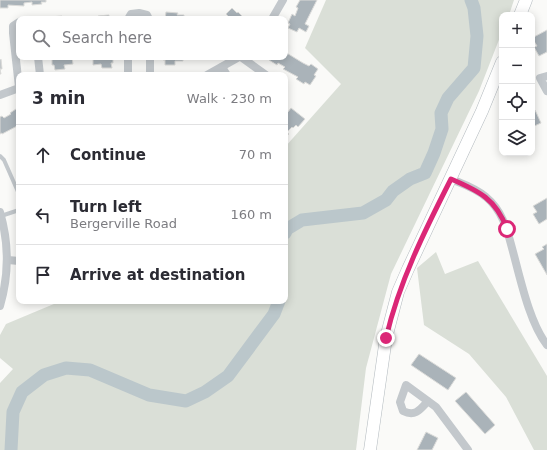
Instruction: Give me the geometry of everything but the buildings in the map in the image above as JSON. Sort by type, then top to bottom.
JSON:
[{"type":"street","points":[[274,16],[282,0]]},
{"type":"street","points":[[521,12],[526,0]]},
{"type":"street","points":[[130,16],[131,14],[139,13],[146,14],[147,16]]},
{"type":"street","points":[[16,24],[14,26],[13,33],[17,72]]},
{"type":"street","points":[[38,60],[40,72]]},
{"type":"street","points":[[128,60],[128,72]]},
{"type":"street","points":[[150,60],[150,72]]},
{"type":"street","points":[[213,72],[235,60]]},
{"type":"street","points":[[244,60],[262,72]]},
{"type":"street","points":[[222,67],[225,72]]},
{"type":"street","points":[[370,450],[382,360],[391,317],[408,269],[451,179],[499,69]]},
{"type":"street","points":[[547,76],[540,78],[547,91]]},
{"type":"street","points":[[0,95],[16,89]]},
{"type":"street","points":[[451,179],[482,194],[492,202],[500,213],[507,229],[535,324],[547,345]]},
{"type":"street","points":[[0,306],[5,285],[8,260],[1,214]]},
{"type":"street","points":[[8,260],[16,261]]},
{"type":"street","points":[[428,401],[436,407],[468,450]]},
{"type":"lane","points":[[0,156],[4,160],[16,187]]},
{"type":"lane","points":[[1,214],[16,211]]},
{"type":"shaded area","points":[[326,0],[514,0],[510,12],[499,12],[499,40],[479,91],[391,274],[366,368],[356,450],[0,450],[0,383],[13,369],[0,358],[0,335],[6,324],[54,304],[288,304],[288,144],[341,84],[305,48]]},
{"type":"shaded area","points":[[436,252],[445,274],[478,261],[547,376],[547,450],[534,450],[506,397],[469,354],[424,325],[417,268]]},
{"type":"waterway","points":[[288,228],[302,220],[363,213],[386,200],[393,191],[410,179],[425,173],[442,129],[441,113],[448,98],[474,68],[477,36],[474,8],[471,0]]},
{"type":"waterway","points":[[11,450],[13,412],[22,392],[44,375],[66,368],[90,370],[149,395],[186,401],[205,392],[228,376],[274,314],[278,304]]},
{"type":"route","points":[[386,338],[398,292],[451,179],[474,189],[492,202],[504,220],[507,229]]}]
